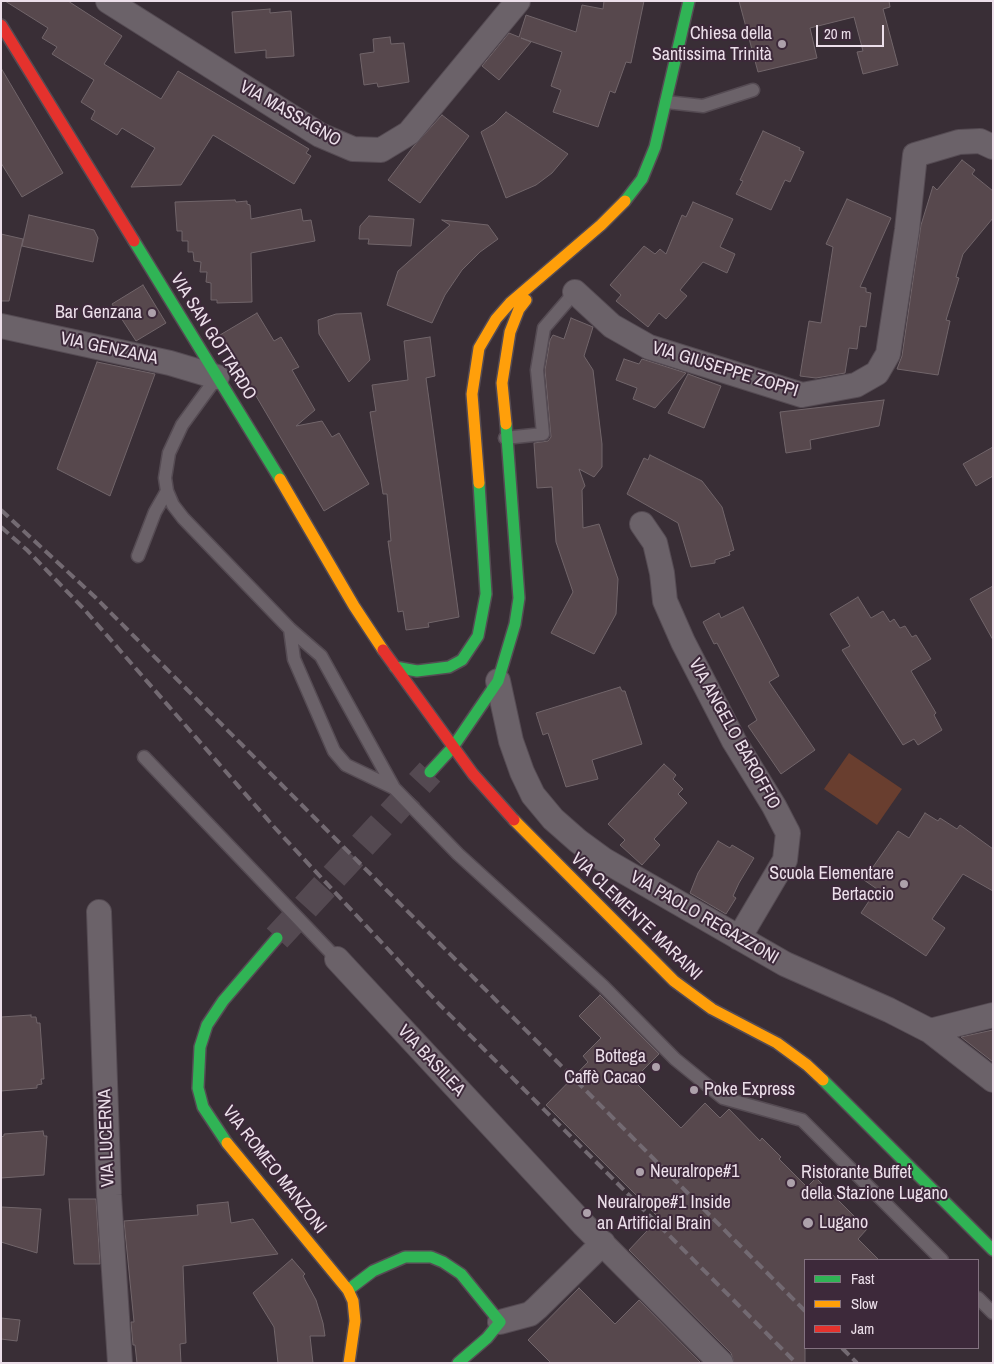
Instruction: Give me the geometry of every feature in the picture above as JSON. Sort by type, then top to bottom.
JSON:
[{"type":"main road","points":[[395,667],[417,671],[448,667],[462,660],[478,636],[486,594],[485,550],[472,394],[478,348],[496,319],[510,303],[601,225],[634,192],[645,172],[655,147],[689,1]]},
{"type":"main road","name":"VIA SAN GOTTARDO","points":[[1,25],[217,377],[354,606],[453,748]]},
{"type":"main road","points":[[430,772],[453,748],[498,681],[509,650],[519,598],[502,383],[510,332],[519,309],[547,273]]},
{"type":"main road","name":"VIA CLEMENTE MARAINI","points":[[453,748],[486,790],[521,829],[674,981],[712,1009],[777,1043],[807,1066],[993,1250]]},
{"type":"main road","name":"VIA ROMEO MANZONI","points":[[277,938],[223,1001],[207,1026],[200,1047],[198,1088],[203,1107],[229,1146],[348,1290]]},
{"type":"main road","points":[[349,1363],[355,1321],[353,1301],[348,1290],[373,1271],[393,1262],[411,1257],[430,1258],[443,1262],[461,1274],[500,1322],[487,1338],[458,1363]]},
{"type":"street","name":"VIA MASSAGNO","points":[[108,1],[320,135],[353,150],[381,150],[409,133],[518,1]]},
{"type":"street","name":"VIA GIUSEPPE ZOPPI","points":[[575,292],[612,326],[649,347],[802,395],[856,385],[877,373],[888,354],[907,230],[915,155],[958,142],[980,141],[993,147]]},
{"type":"street","name":"VIA GENZANA","points":[[1,326],[170,363],[217,377]]},
{"type":"street","name":"VIA ANGELO BAROFFIO","points":[[642,524],[655,543],[662,573],[665,600],[684,642],[734,741],[774,806],[788,833],[785,860],[739,938]]},
{"type":"street","name":"VIA PAOLO REGAZZONI","points":[[498,681],[510,741],[522,772],[534,795],[553,819],[578,842],[604,860],[785,964],[889,1010],[930,1031],[993,1080]]},
{"type":"street","name":"VIA LUCERNA","points":[[99,912],[109,1195],[120,1363]]},
{"type":"street","name":"VIA BASILEA","points":[[337,959],[583,1224],[721,1363]]},
{"type":"street","points":[[930,1031],[993,1015]]},
{"type":"street","points":[[500,1322],[530,1314],[603,1243]]},
{"type":"lane","points":[[666,102],[703,106],[752,90]]},
{"type":"lane","points":[[506,438],[543,434],[537,370],[544,328],[575,292]]},
{"type":"lane","points":[[217,377],[174,439],[166,466],[167,491],[182,518],[290,629],[320,656],[394,788],[458,854],[603,986],[675,1059],[723,1098],[802,1120],[941,1259]]},
{"type":"lane","points":[[138,556],[155,512],[167,491]]},
{"type":"lane","points":[[290,629],[294,659],[334,750],[346,765],[394,788]]},
{"type":"lane","name":"VIA BASILEA","points":[[144,757],[337,959]]},
{"type":"lane","points":[[979,1299],[993,1314]]},
{"type":"shaded area","points":[[849,753],[902,789],[877,825],[824,789]]},
{"type":"building","points":[[5,1],[68,1],[122,36],[104,64],[161,99],[178,71],[309,149],[306,153],[311,156],[294,184],[213,135],[181,185],[131,187],[155,148],[122,128],[117,135],[91,119],[95,111],[81,102],[94,80],[52,54],[57,47],[42,38],[48,28]]},
{"type":"building","points":[[604,1],[644,1],[631,63],[626,62],[615,93],[610,91],[598,127],[553,112],[561,90],[551,86],[562,52],[521,38],[531,42],[499,80],[482,66],[509,33],[519,37],[526,15],[576,32],[582,5],[603,9]]},
{"type":"building","points":[[739,1],[889,1],[890,7],[883,9],[898,65],[863,74],[857,52],[863,51],[854,17],[810,28],[817,58],[758,72]]},
{"type":"building","points":[[270,9],[270,13],[291,11],[294,56],[266,58],[266,50],[235,53],[232,12]]},
{"type":"building","points":[[390,37],[391,44],[404,43],[409,82],[378,87],[377,83],[364,85],[360,54],[374,52],[373,39]]},
{"type":"building","points":[[1,68],[63,173],[22,197],[1,163]]},
{"type":"building","points":[[506,112],[568,154],[552,173],[536,185],[506,198],[481,132],[494,124]]},
{"type":"building","points":[[442,115],[469,136],[420,203],[388,180],[413,147]]},
{"type":"building","points":[[763,131],[800,148],[799,150],[804,152],[790,182],[785,180],[771,210],[736,194],[743,181],[740,180]]},
{"type":"building","points":[[962,160],[975,170],[972,174],[993,191],[993,218],[963,254],[956,277],[959,278],[946,320],[950,321],[938,375],[897,369],[902,356],[921,225],[933,186],[937,190]]},
{"type":"building","points":[[847,199],[891,218],[860,287],[866,288],[866,292],[871,293],[866,327],[860,326],[857,349],[849,348],[845,373],[816,378],[800,376],[809,321],[821,323],[833,247],[826,244]]},
{"type":"building","points":[[235,200],[236,202],[247,201],[247,204],[250,205],[251,219],[301,209],[303,221],[311,220],[315,241],[251,253],[252,302],[217,303],[217,300],[211,300],[211,283],[206,282],[207,272],[200,272],[201,262],[194,261],[193,252],[188,252],[188,241],[182,241],[182,231],[177,231],[175,202]]},
{"type":"building","points":[[693,202],[733,219],[720,247],[735,254],[727,273],[703,262],[680,290],[687,296],[666,319],[659,313],[648,327],[616,301],[621,295],[610,285],[644,246],[655,254],[660,249],[666,254],[682,215],[686,217]]},
{"type":"building","points":[[29,215],[94,230],[98,238],[93,262],[22,246]]},
{"type":"building","points":[[369,216],[414,219],[411,246],[368,244],[369,239],[359,239],[360,226]]},
{"type":"building","points":[[442,220],[488,225],[498,239],[480,252],[462,270],[445,295],[432,323],[387,305],[398,271],[450,225]]},
{"type":"building","points":[[1,234],[23,239],[9,301],[1,301]]},
{"type":"building","points":[[143,285],[166,323],[136,341],[112,304]]},
{"type":"building","points":[[257,313],[274,341],[281,337],[299,367],[292,370],[315,410],[296,426],[322,421],[332,437],[339,433],[369,484],[324,511],[220,335]]},
{"type":"building","points":[[361,313],[370,360],[349,382],[319,334],[318,320],[336,314]]},
{"type":"building","points":[[571,318],[593,327],[584,356],[593,370],[602,444],[602,467],[594,477],[579,469],[585,486],[582,490],[583,528],[599,524],[618,579],[616,614],[594,654],[551,633],[573,592],[556,542],[552,487],[537,488],[534,443],[548,441],[551,437],[545,370],[550,340],[553,335],[564,339]]},
{"type":"building","points":[[430,337],[435,376],[426,378],[459,617],[428,623],[429,627],[406,630],[403,611],[398,612],[388,541],[391,541],[387,494],[383,494],[370,412],[376,411],[372,385],[408,380],[404,341]]},
{"type":"building","points":[[624,359],[639,364],[642,359],[686,373],[655,408],[633,399],[637,388],[616,380]]},
{"type":"building","points":[[97,362],[155,374],[110,496],[57,469]]},
{"type":"building","points":[[688,374],[721,386],[704,428],[668,413]]},
{"type":"building","points":[[884,400],[879,426],[810,440],[811,449],[786,453],[780,412]]},
{"type":"building","points":[[993,447],[993,476],[976,486],[963,464]]},
{"type":"building","points":[[650,455],[702,481],[722,507],[734,550],[729,552],[730,555],[715,560],[715,563],[691,567],[678,523],[627,494],[644,458],[648,460]]},
{"type":"building","points":[[993,586],[993,640],[970,599]]},
{"type":"building","points":[[858,597],[871,618],[883,611],[890,622],[894,619],[900,628],[905,626],[912,637],[916,635],[931,659],[911,671],[936,713],[934,715],[942,730],[918,745],[914,739],[903,745],[842,650],[850,646],[830,614]]},
{"type":"building","points":[[743,607],[779,676],[769,682],[815,750],[781,774],[748,726],[757,720],[717,643],[714,644],[703,622],[719,613],[721,618]]},
{"type":"building","points":[[620,687],[622,691],[625,691],[642,744],[592,760],[598,779],[566,787],[548,733],[543,735],[536,713]]},
{"type":"building","points":[[664,764],[676,775],[673,779],[683,789],[678,794],[687,803],[654,839],[660,845],[642,865],[620,845],[625,840],[608,824]]},
{"type":"building","name":"Scuola Elementare Bertaccio","points":[[925,813],[938,821],[940,818],[957,829],[960,825],[993,849],[993,891],[963,874],[932,919],[945,928],[926,956],[861,913],[877,889],[864,880],[898,831],[909,838]]},
{"type":"building","points":[[718,841],[730,848],[732,845],[754,858],[739,883],[733,896],[736,898],[726,914],[690,893],[698,873]]},
{"type":"building","points":[[600,995],[659,1054],[633,1080],[681,1128],[705,1103],[720,1118],[729,1109],[760,1141],[762,1138],[781,1157],[779,1159],[807,1187],[816,1178],[867,1229],[858,1239],[878,1259],[804,1259],[805,1363],[734,1363],[731,1353],[629,1250],[659,1218],[546,1105],[588,1062],[583,1056],[601,1038],[579,1016]]},
{"type":"building","points":[[31,1015],[31,1017],[36,1017],[37,1023],[40,1023],[44,1079],[41,1079],[42,1084],[37,1085],[37,1088],[1,1091],[1,1017]]},
{"type":"building","points":[[993,1030],[993,1062],[961,1037]]},
{"type":"building","points":[[43,1131],[44,1136],[47,1136],[44,1175],[1,1178],[1,1137],[4,1134]]},
{"type":"building","points":[[69,1199],[96,1199],[100,1264],[74,1264]]},
{"type":"building","points":[[228,1202],[231,1223],[253,1219],[278,1254],[183,1266],[186,1343],[180,1344],[181,1363],[137,1363],[135,1345],[133,1345],[131,1322],[134,1322],[124,1221],[198,1215],[197,1205]]},
{"type":"building","points":[[1,1207],[41,1209],[37,1253],[1,1242]]},
{"type":"building","points":[[292,1259],[305,1274],[303,1276],[316,1300],[323,1323],[325,1336],[310,1336],[313,1363],[278,1363],[274,1327],[253,1293]]},
{"type":"building","points":[[579,1288],[615,1324],[639,1300],[701,1363],[551,1363],[528,1340]]},
{"type":"building","points":[[1,1318],[20,1320],[17,1341],[1,1339]]},
{"type":"tunnel","points":[[277,938],[430,772]]},
{"type":"railway","points":[[1,510],[95,597],[804,1310]]},
{"type":"railway","points":[[1,527],[27,550],[83,608],[275,828],[439,1004],[796,1363]]},
{"type":"railway","points":[[843,1349],[857,1363]]},
{"type":"traffic: fast","points":[[625,201],[642,179],[655,147],[689,1]]},
{"type":"traffic: fast","points":[[134,241],[280,479]]},
{"type":"traffic: fast","points":[[430,772],[453,747],[498,681],[515,624],[519,598],[506,424]]},
{"type":"traffic: fast","points":[[395,667],[417,671],[449,667],[462,660],[478,636],[486,594],[479,483]]},
{"type":"traffic: fast","points":[[227,1143],[203,1107],[198,1088],[200,1047],[207,1025],[223,1001],[277,938]]},
{"type":"traffic: fast","points":[[823,1080],[993,1250]]},
{"type":"traffic: fast","points":[[348,1290],[373,1271],[405,1257],[431,1257],[443,1262],[461,1274],[500,1322],[487,1338],[458,1363]]},
{"type":"traffic: slow","points":[[479,483],[472,394],[479,348],[496,319],[510,303],[601,225],[625,201]]},
{"type":"traffic: slow","points":[[506,424],[502,383],[510,332],[519,309],[526,300]]},
{"type":"traffic: slow","points":[[280,479],[354,606],[383,650]]},
{"type":"traffic: slow","points":[[514,820],[674,981],[712,1009],[777,1043],[807,1065],[823,1080]]},
{"type":"traffic: slow","points":[[227,1143],[348,1290],[353,1301],[355,1321],[349,1363]]},
{"type":"traffic: jam","points":[[1,25],[134,241]]},
{"type":"traffic: jam","points":[[383,650],[473,774],[514,820]]},
{"type":"place","name":"Chiesa della Santissima Trinità","points":[[782,44]]},
{"type":"place","name":"Bar Genzana","points":[[152,313]]},
{"type":"place","name":"Scuola Elementare Bertaccio","points":[[904,884]]},
{"type":"place","name":"Bottega Caffè Cacao","points":[[656,1067]]},
{"type":"place","name":"Poke Express","points":[[694,1090]]},
{"type":"place","name":"Neuralrope#1","points":[[640,1172]]},
{"type":"place","name":"Ristorante Buffet della Stazione Lugano","points":[[791,1183]]},
{"type":"place","name":"Neuralrope#1 Inside an Artificial Brain","points":[[587,1213]]},
{"type":"place","name":"Lugano","points":[[808,1223]]}]
